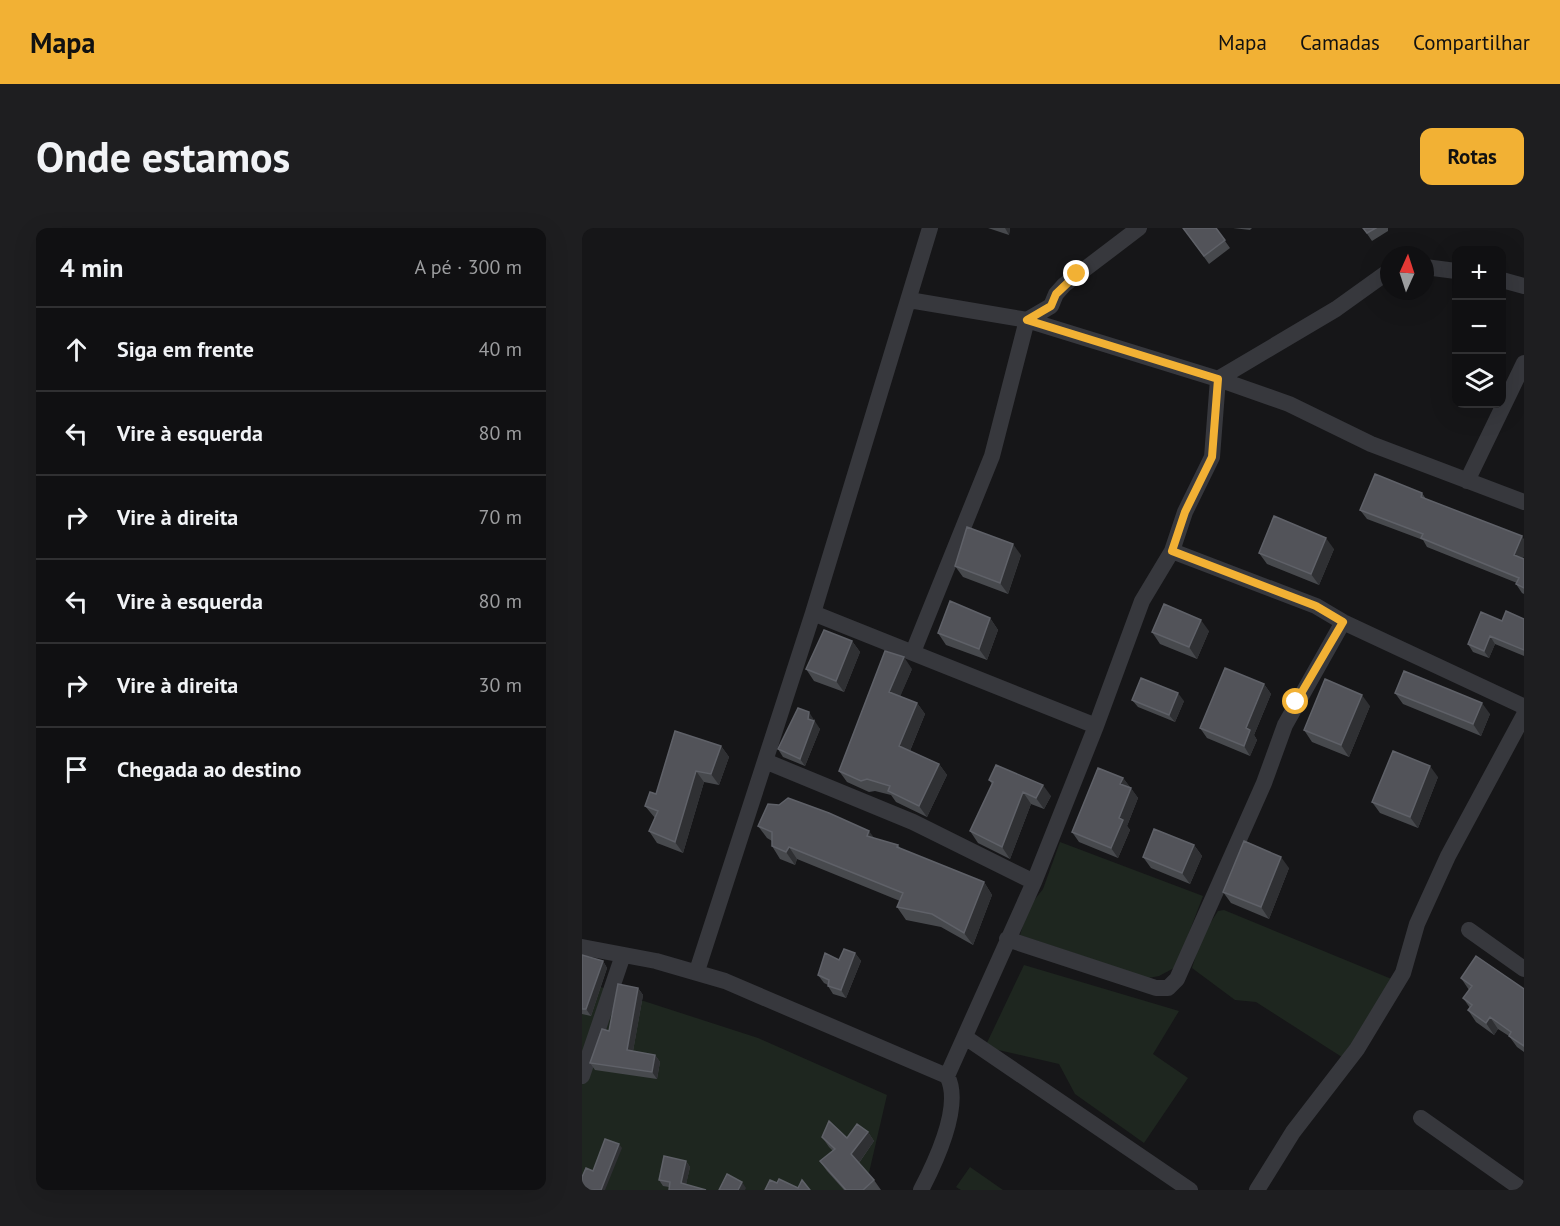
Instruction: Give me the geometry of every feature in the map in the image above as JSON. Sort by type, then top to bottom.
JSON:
[{"type":"street","points":[[697,971],[813,613],[930,228]]},
{"type":"street","points":[[913,652],[992,456],[1027,320],[1051,306],[1056,294],[1064,285],[1139,228]]},
{"type":"street","points":[[1434,268],[1452,270]]},
{"type":"street","points":[[1218,379],[1336,309],[1380,277]]},
{"type":"street","points":[[1506,281],[1524,286]]},
{"type":"street","points":[[909,300],[1027,320],[1218,379],[1290,404],[1371,444],[1524,502]]},
{"type":"street","points":[[1467,481],[1524,363]]},
{"type":"street","points":[[947,1076],[1034,882],[1096,726],[1142,601],[1172,551],[1185,512],[1212,457],[1218,379]]},
{"type":"street","points":[[1172,551],[1316,606],[1343,622],[1524,712],[1448,856],[1417,924],[1403,973],[1357,1049],[1293,1132],[1257,1190]]},
{"type":"street","points":[[813,613],[1096,726]]},
{"type":"street","points":[[1007,939],[1156,988],[1168,988],[1177,979],[1264,783],[1285,725],[1343,622]]},
{"type":"street","points":[[765,760],[913,822],[1034,882]]},
{"type":"street","points":[[1469,930],[1524,969]]},
{"type":"street","points":[[582,947],[697,971],[817,1018],[947,1076],[951,1084],[947,1128],[941,1152],[921,1190]]},
{"type":"street","points":[[582,1076],[623,955]]},
{"type":"street","points":[[965,1037],[1190,1190]]},
{"type":"street","points":[[1421,1118],[1523,1190]]},
{"type":"shaded area","points":[[1060,842],[1203,896],[1176,967],[1159,976],[1148,978],[1020,935],[1029,907],[1043,889]]},
{"type":"shaded area","points":[[1224,910],[1394,980],[1345,1059],[1256,1002],[1235,1000],[1192,968],[1202,936],[1218,911]]},
{"type":"shaded area","points":[[1024,965],[1179,1011],[1153,1054],[1188,1078],[1144,1143],[1075,1094],[1059,1064],[985,1047]]},
{"type":"shaded area","points":[[582,981],[758,1038],[887,1095],[865,1190],[582,1190]]},
{"type":"shaded area","points":[[970,1167],[1003,1190],[961,1190],[956,1187]]},
{"type":"building","points":[[1183,228],[1216,228],[1225,240],[1204,256]]},
{"type":"building","points":[[1363,228],[1376,228],[1367,233]]},
{"type":"building","points":[[1375,474],[1422,493],[1421,497],[1522,536],[1514,555],[1524,559],[1524,588],[1516,584],[1519,578],[1421,538],[1423,534],[1360,510]]},
{"type":"building","points":[[1274,516],[1326,538],[1311,574],[1259,553]]},
{"type":"building","points":[[967,527],[1013,544],[1000,583],[955,566]]},
{"type":"building","points":[[950,601],[990,618],[979,649],[938,633]]},
{"type":"building","points":[[1164,604],[1201,620],[1189,647],[1152,632]]},
{"type":"building","points":[[1506,611],[1524,619],[1524,650],[1490,636],[1484,651],[1468,644],[1481,612],[1502,621]]},
{"type":"building","points":[[824,630],[852,641],[836,681],[806,669]]},
{"type":"building","points":[[885,651],[904,657],[889,692],[917,703],[899,746],[939,764],[919,806],[888,791],[890,786],[867,779],[861,781],[839,771]]},
{"type":"building","points":[[1225,668],[1264,684],[1246,728],[1250,730],[1244,746],[1200,728]]},
{"type":"building","points":[[1404,671],[1482,703],[1473,724],[1395,693]]},
{"type":"building","points":[[1141,678],[1178,693],[1169,715],[1132,700]]},
{"type":"building","points":[[1325,679],[1362,695],[1341,745],[1304,730]]},
{"type":"building","points":[[798,708],[809,712],[808,719],[814,721],[800,759],[778,749]]},
{"type":"building","points":[[675,731],[721,746],[711,774],[696,771],[675,842],[649,831],[658,811],[645,806],[650,792],[656,794]]},
{"type":"building","points":[[1393,751],[1430,766],[1410,817],[1372,802]]},
{"type":"building","points":[[996,765],[1043,785],[1036,798],[1023,792],[1002,847],[970,831],[993,782],[989,780]]},
{"type":"building","points":[[1098,768],[1123,778],[1120,784],[1131,788],[1119,818],[1123,820],[1111,848],[1072,832]]},
{"type":"building","points":[[788,798],[869,831],[867,836],[898,845],[897,847],[984,882],[964,933],[932,914],[897,907],[903,893],[789,847],[786,852],[772,846],[772,832],[758,826],[768,804],[779,805]]},
{"type":"building","points":[[1154,829],[1194,845],[1182,873],[1143,857]]},
{"type":"building","points":[[1244,841],[1281,857],[1261,907],[1223,892]]},
{"type":"building","points":[[844,949],[855,953],[841,990],[828,986],[829,980],[818,975],[825,953],[839,960]]},
{"type":"building","points":[[582,955],[603,961],[586,1009],[582,1009]]},
{"type":"building","points":[[1476,956],[1524,989],[1524,1046],[1509,1036],[1511,1032],[1490,1017],[1486,1023],[1468,1010],[1472,1005],[1463,998],[1472,986],[1461,978]]},
{"type":"building","points":[[618,984],[638,988],[627,1050],[655,1055],[652,1072],[590,1063],[602,1029],[609,1031]]},
{"type":"building","points":[[829,1121],[847,1138],[857,1124],[868,1132],[851,1154],[874,1180],[863,1190],[846,1190],[820,1161],[835,1149],[822,1137]]},
{"type":"building","points":[[605,1139],[619,1144],[601,1190],[582,1190],[582,1177],[586,1168],[593,1171]]},
{"type":"building","points":[[664,1156],[686,1161],[681,1183],[706,1190],[669,1190],[670,1182],[659,1180]]},
{"type":"building","points":[[727,1174],[742,1182],[738,1190],[719,1190]]},
{"type":"building","points":[[779,1179],[798,1188],[802,1180],[810,1190],[765,1190],[770,1180],[777,1183]]},
{"type":"route","points":[[1077,274],[1056,294],[1051,306],[1027,320],[1218,379],[1212,457],[1185,512],[1172,551],[1316,606],[1336,615],[1343,622],[1296,702]]}]
